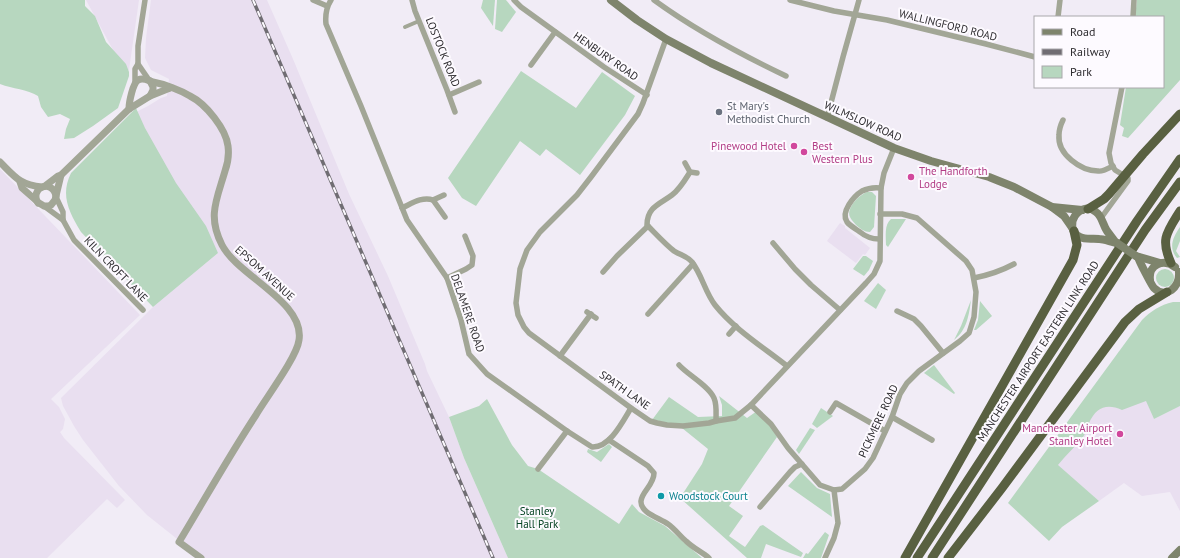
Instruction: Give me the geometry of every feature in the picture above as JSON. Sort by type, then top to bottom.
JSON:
[{"type":"highway","points":[[1085,209],[1104,199],[1180,114]]},
{"type":"highway","name":"MANCHESTER AIRPORT EASTERN LINK ROAD","points":[[917,558],[1132,228],[1180,159]]},
{"type":"highway","points":[[932,558],[1129,255],[1180,182]]},
{"type":"highway","points":[[1170,264],[1164,246],[1166,238],[1180,211]]},
{"type":"highway","points":[[905,558],[1073,260],[1077,245],[1074,230]]},
{"type":"highway","points":[[948,558],[1007,482],[1125,322],[1134,313],[1168,292]]},
{"type":"main road","name":"WILMSLOW ROAD","points":[[611,0],[637,20],[666,39],[711,63],[894,148],[931,161],[989,177],[1014,187],[1052,206],[1064,216],[1074,230]]},
{"type":"main road","name":"WILMSLOW ROAD","points":[[1052,206],[1085,209]]},
{"type":"main road","points":[[1116,243],[1100,239],[1080,237],[1074,230],[1072,223],[1074,216],[1085,209],[1097,212],[1102,219],[1106,230],[1116,243],[1137,257],[1160,263],[1165,262],[1176,267],[1180,276],[1178,283],[1174,289],[1168,292]]},
{"type":"main road","points":[[1089,239],[1099,233],[1102,225],[1102,219]]},
{"type":"main road","points":[[1137,257],[1154,288],[1158,291],[1180,292]]},
{"type":"main road","points":[[1150,281],[1150,273],[1160,263]]},
{"type":"main road","points":[[1172,558],[1180,550]]},
{"type":"street","points":[[145,0],[134,86],[135,94],[139,98],[149,97]]},
{"type":"street","points":[[313,0],[327,6],[331,0]]},
{"type":"street","name":"LOSTOCK ROAD","points":[[412,0],[412,4],[455,112]]},
{"type":"street","name":"HENBURY ROAD","points":[[514,0],[521,7],[555,32],[647,95]]},
{"type":"street","points":[[654,0],[671,13],[712,38],[786,76]]},
{"type":"street","name":"WALLINGFORD ROAD","points":[[790,0],[834,11],[886,20],[1034,57]]},
{"type":"street","points":[[827,118],[859,0]]},
{"type":"street","points":[[1058,16],[1060,0]]},
{"type":"street","points":[[1133,16],[1134,0]]},
{"type":"street","name":"DELAMERE ROAD","points":[[327,6],[325,14],[326,24],[402,208],[412,228],[447,278],[461,320],[469,354],[487,374],[592,447],[601,446],[609,440]]},
{"type":"street","points":[[404,27],[419,21]]},
{"type":"street","points":[[531,65],[555,32]]},
{"type":"street","name":"SPATH LANE","points":[[666,39],[647,95],[638,114],[572,200],[532,241],[520,269],[516,303],[518,315],[529,333],[650,421],[667,425],[683,426],[709,424],[716,421],[735,418],[752,405],[874,274],[880,261],[879,239],[881,188],[884,173],[894,148]]},
{"type":"street","points":[[138,64],[153,87],[149,97]]},
{"type":"street","points":[[129,109],[129,103],[134,86],[141,79],[150,81]]},
{"type":"street","name":"EPSOM AVENUE","points":[[150,81],[165,84],[170,88],[190,96],[202,104],[217,121],[224,133],[228,146],[228,163],[213,211],[215,229],[224,250],[288,308],[296,319],[300,332],[299,342],[292,358],[179,542],[201,558]]},
{"type":"street","points":[[449,95],[479,82]]},
{"type":"street","points":[[42,205],[36,197],[37,191],[61,175],[129,109],[149,97],[170,88]]},
{"type":"street","points":[[1102,219],[1128,181],[1128,178],[1125,175],[1115,170],[1109,153],[1122,88]]},
{"type":"street","points":[[1063,120],[1058,136],[1061,146],[1077,165],[1099,172],[1113,166]]},
{"type":"street","points":[[0,162],[20,182],[22,188],[42,205],[51,205],[55,200],[61,175]]},
{"type":"street","points":[[685,163],[690,172]]},
{"type":"street","points":[[690,172],[698,173]]},
{"type":"street","points":[[690,172],[681,186],[673,194],[655,206],[650,212],[647,218],[648,226],[673,250],[688,258],[702,278],[715,304],[736,326],[787,366]]},
{"type":"street","points":[[20,182],[51,188],[54,190],[56,196]]},
{"type":"street","points":[[879,239],[871,239],[866,236],[848,223],[845,215],[846,209],[858,194],[867,189],[875,187],[881,188]]},
{"type":"street","points":[[402,208],[425,199],[433,200],[444,195]]},
{"type":"street","name":"KILN CROFT LANE","points":[[56,196],[62,212],[63,220],[70,234],[80,247],[142,310]]},
{"type":"street","points":[[433,200],[445,217]]},
{"type":"street","name":"KILN CROFT LANE","points":[[42,205],[63,220]]},
{"type":"street","name":"PICKMERE ROAD","points":[[834,490],[842,489],[869,465],[880,446],[900,394],[907,383],[969,333],[976,306],[974,278],[972,270],[966,261],[916,218],[902,214],[880,214]]},
{"type":"street","points":[[603,272],[648,226]]},
{"type":"street","points":[[447,278],[466,270],[472,265],[473,256],[465,236]]},
{"type":"street","points":[[773,243],[795,269],[840,310]]},
{"type":"street","points":[[648,314],[693,264]]},
{"type":"street","points":[[974,278],[1002,271],[1014,264]]},
{"type":"street","points":[[897,311],[914,319],[943,353]]},
{"type":"street","points":[[560,356],[592,315]]},
{"type":"street","points":[[729,334],[736,326]]},
{"type":"street","points":[[679,365],[711,392],[715,399],[716,421]]},
{"type":"street","points":[[830,412],[836,403],[885,431]]},
{"type":"street","points":[[752,405],[771,424],[820,485],[834,490],[838,523],[834,538],[825,558]]},
{"type":"street","points":[[631,408],[609,440],[648,466],[654,473],[652,482],[642,498],[642,507],[650,514],[668,524],[687,543],[709,558]]},
{"type":"street","points":[[892,417],[932,440]]},
{"type":"street","points":[[538,469],[567,431]]},
{"type":"street","points":[[760,507],[790,472],[795,467],[802,464]]},
{"type":"shaded area","points":[[86,0],[139,0],[129,70],[125,72]]},
{"type":"shaded area","points":[[151,0],[267,0],[349,194],[388,276],[427,371],[449,417],[464,458],[508,558],[201,558],[147,515],[119,486],[74,426],[63,406],[61,398],[153,307],[218,253],[172,183],[136,112],[167,96],[169,79],[151,70],[145,58]]},
{"type":"shaded area","points":[[0,169],[140,315],[51,399],[59,407],[65,419],[63,429],[60,432],[64,438],[125,500],[117,508],[107,499],[47,558],[0,558]]},
{"type":"shaded area","points":[[840,223],[870,248],[856,263],[827,241]]},
{"type":"shaded area","name":"Manchester Airport Stanley Hotel","points":[[1119,351],[1142,391],[1154,419],[1180,406],[1180,511],[1170,492],[1142,496],[1124,483],[1099,501],[1057,465]]},
{"type":"green space","points":[[0,0],[85,0],[85,6],[95,16],[106,42],[126,64],[129,72],[118,108],[74,138],[64,139],[70,119],[60,114],[48,117],[41,107],[38,96],[0,84]]},
{"type":"green space","points":[[483,0],[495,0],[493,26],[481,8]]},
{"type":"green space","points":[[497,0],[506,0],[516,12],[502,32],[495,29]]},
{"type":"green space","points":[[1137,0],[1180,0],[1180,80],[1128,138],[1122,136],[1124,128],[1120,125],[1126,88],[1164,88],[1164,16],[1135,16]]},
{"type":"green space","points":[[521,71],[576,108],[602,72],[635,96],[625,115],[580,175],[546,149],[540,156],[520,141],[476,206],[462,198],[448,178]]},
{"type":"green space","points":[[136,108],[145,128],[176,183],[206,226],[218,253],[153,307],[81,232],[67,203],[66,196],[66,189],[71,173]]},
{"type":"green space","points":[[867,192],[872,192],[876,196],[874,227],[870,232],[864,231],[856,225],[850,218],[849,213],[854,202]]},
{"type":"green space","points":[[891,219],[906,219],[888,247],[886,245],[886,231],[887,224]]},
{"type":"green space","points":[[1180,227],[1180,241],[1176,251],[1180,257],[1177,258],[1174,254],[1172,242]]},
{"type":"green space","points":[[863,256],[866,256],[873,261],[869,270],[864,276],[853,269]]},
{"type":"green space","points":[[1161,269],[1169,269],[1174,274],[1172,285],[1169,287],[1161,287],[1156,282],[1156,274]]},
{"type":"green space","points":[[878,283],[886,290],[876,309],[864,301]]},
{"type":"green space","points":[[971,300],[965,327],[954,340],[961,326]]},
{"type":"green space","points":[[980,301],[992,316],[976,330],[974,330],[978,320]]},
{"type":"green space","points":[[1173,302],[1180,302],[1180,406],[1154,419],[1146,401],[1122,410],[1112,407],[1102,408],[1095,413],[1083,437],[1058,465],[1099,501],[1062,527],[1049,541],[1008,503],[1142,320],[1156,309]]},
{"type":"green space","points":[[934,365],[955,393],[954,394],[924,373]]},
{"type":"green space","points":[[719,396],[747,418],[757,411],[770,425],[777,437],[729,506],[743,516],[729,536],[745,547],[760,526],[763,525],[803,553],[801,557],[766,544],[761,558],[747,558],[680,498],[702,464],[708,449],[682,428],[652,420],[669,397],[698,417],[722,416],[722,405]]},
{"type":"green space","name":"Stanley Hall Park","points":[[487,399],[512,445],[528,466],[538,469],[619,524],[632,504],[639,512],[665,526],[702,558],[508,558],[464,458],[449,417],[479,406]]},
{"type":"green space","points":[[821,408],[833,416],[817,428],[812,424]]},
{"type":"green space","points":[[810,428],[815,430],[799,454],[796,450]]},
{"type":"green space","points":[[609,444],[612,447],[601,462],[587,452],[588,449],[597,452]]},
{"type":"green space","points":[[801,472],[817,488],[830,494],[832,517],[788,486]]},
{"type":"green space","points":[[825,532],[829,535],[821,558],[803,558],[806,553],[808,554]]},
{"type":"railway","points":[[253,0],[493,558]]},
{"type":"place","name":"St Mary's Methodist Church","points":[[719,112]]},
{"type":"place","name":"Pinewood Hotel","points":[[794,146]]},
{"type":"place","name":"Best Western Plus","points":[[804,152]]},
{"type":"place","name":"The Handforth Lodge","points":[[911,177]]},
{"type":"place","name":"Manchester Airport Stanley Hotel","points":[[1120,434]]},
{"type":"place","name":"Woodstock Court","points":[[661,496]]}]
